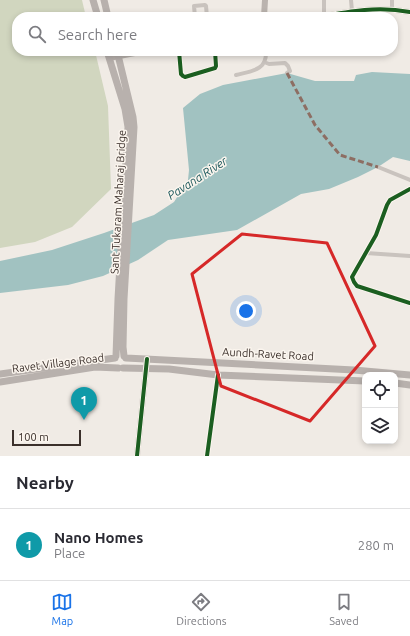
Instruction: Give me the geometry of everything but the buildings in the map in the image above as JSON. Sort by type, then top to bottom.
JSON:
[{"type":"main road","points":[[93,0],[97,12]]},
{"type":"main road","points":[[104,0],[107,12]]},
{"type":"main road","points":[[108,56],[128,108]]},
{"type":"main road","points":[[118,56],[128,108]]},
{"type":"main road","name":"Sant Tukaram Maharaj Bridge","points":[[121,299],[128,108]]},
{"type":"main road","points":[[121,299],[123,347],[127,364],[120,368],[114,364],[121,299]]},
{"type":"main road","points":[[115,357],[120,355],[125,357]]},
{"type":"main road","name":"Ravet Village Road","points":[[0,374],[115,357]]},
{"type":"main road","name":"Aundh-Ravet Road","points":[[125,357],[354,370],[410,375]]},
{"type":"main road","name":"Ravet Village Road","points":[[0,382],[95,368],[120,368]]},
{"type":"main road","name":"Aundh-Ravet Road","points":[[120,368],[169,369],[218,375],[362,381]]},
{"type":"main road","points":[[398,383],[410,385]]},
{"type":"street","points":[[264,12],[265,0]]},
{"type":"street","points":[[323,12],[324,0]]},
{"type":"street","points":[[351,0],[352,11]]},
{"type":"street","points":[[392,0],[392,9]]},
{"type":"street","points":[[195,12],[194,6],[205,4],[207,12]]},
{"type":"street","points":[[347,12],[392,9],[410,12]]},
{"type":"street","points":[[179,56],[181,74],[186,76],[215,68],[215,56]]},
{"type":"street","points":[[236,75],[259,68],[264,62],[265,56]]},
{"type":"street","points":[[264,62],[268,64],[285,63],[290,71],[287,72]]},
{"type":"street","points":[[378,167],[410,180]]},
{"type":"street","points":[[410,190],[390,200],[386,205],[376,235],[352,278],[357,286],[410,303]]},
{"type":"street","points":[[366,253],[410,256]]},
{"type":"street","points":[[137,456],[147,359]]},
{"type":"street","points":[[207,456],[218,375]]},
{"type":"highlighted area","points":[[242,234],[327,243],[375,346],[310,421],[221,386],[192,274]]},
{"type":"green space","points":[[0,0],[82,0],[85,12],[12,12],[12,56],[96,56],[108,106],[111,189],[72,227],[35,242],[0,248]]},
{"type":"water","name":"Pavana River","points":[[372,72],[410,74],[410,161],[393,157],[378,167],[358,177],[329,189],[301,194],[237,230],[168,240],[138,260],[103,276],[68,285],[0,293],[0,261],[52,250],[104,233],[154,215],[174,202],[188,180],[189,170],[183,108],[200,94],[223,85],[287,73],[315,81],[354,81],[356,75]]},
{"type":"marked path","points":[[287,73],[315,125],[340,155],[378,167]]},
{"type":"cycle path","points":[[347,12],[376,9],[410,12]]},
{"type":"cycle path","points":[[179,56],[181,74],[185,77],[215,68],[215,56]]},
{"type":"cycle path","points":[[410,189],[390,200],[376,235],[352,277],[357,286],[410,303]]},
{"type":"cycle path","points":[[137,456],[147,359]]},
{"type":"cycle path","points":[[207,456],[218,375]]},
{"type":"place","name":"Nano Homes","points":[[84,420]]}]
